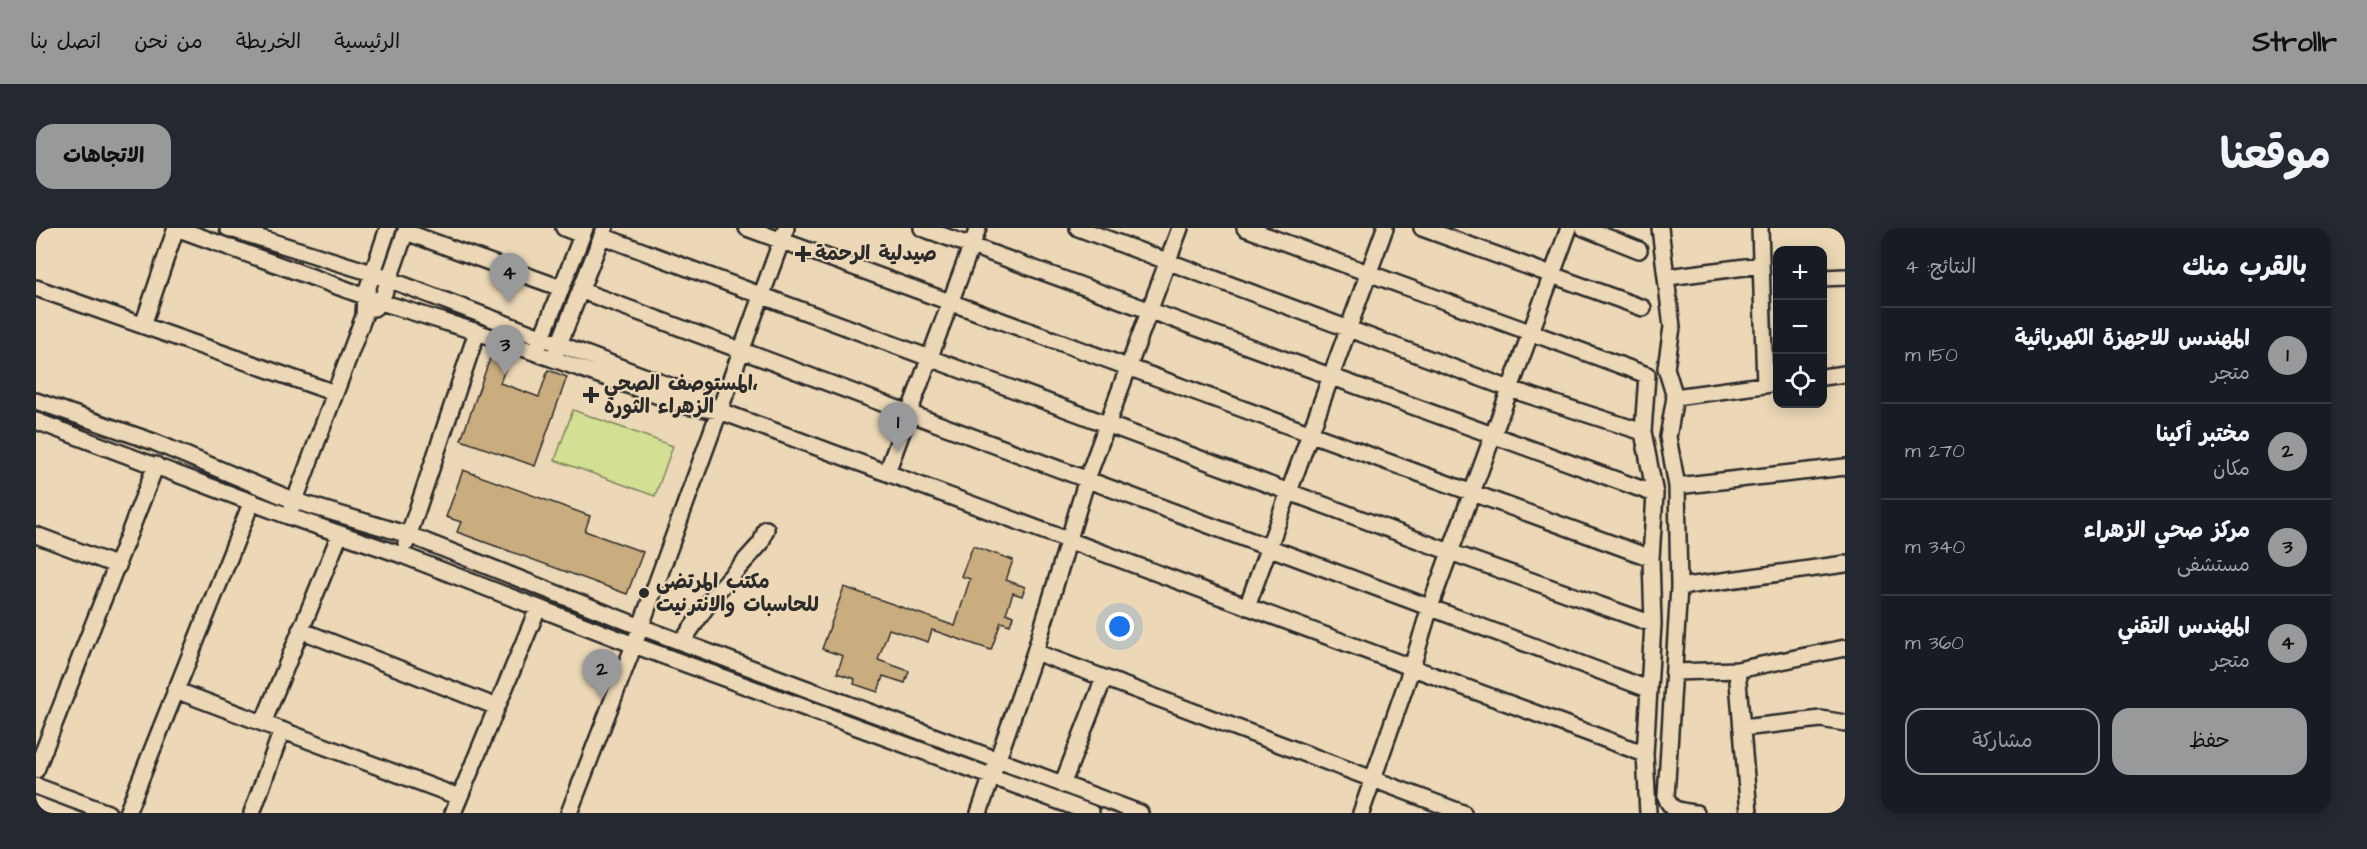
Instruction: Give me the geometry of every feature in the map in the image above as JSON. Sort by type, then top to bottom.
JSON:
[{"type":"street","points":[[228,228],[372,273],[542,336],[691,394],[720,411],[1645,754]]},
{"type":"street","points":[[288,516],[364,316],[365,296],[388,228]]},
{"type":"street","points":[[536,353],[584,231],[564,228]]},
{"type":"street","points":[[747,228],[784,234],[951,302],[1651,558]]},
{"type":"street","points":[[922,228],[1655,494]]},
{"type":"street","points":[[887,472],[978,228]]},
{"type":"street","points":[[1078,228],[1510,389],[1643,432]]},
{"type":"street","points":[[980,813],[1035,652],[1087,479],[1180,228]]},
{"type":"street","points":[[1245,228],[1647,375],[1643,432],[1655,494],[1651,558],[1653,624],[1645,754],[1648,813]]},
{"type":"street","points":[[1247,606],[1385,228]]},
{"type":"street","points":[[1422,228],[1552,277],[1643,308]]},
{"type":"street","points":[[1361,813],[1412,667],[1430,607],[1569,228]]},
{"type":"street","points":[[1584,228],[1639,250]]},
{"type":"street","points":[[1660,228],[1668,277],[1672,327],[1666,368],[1675,397],[1668,437],[1677,486],[1679,587],[1666,797],[1669,806],[1676,811],[1696,813]]},
{"type":"street","points":[[1675,397],[1771,384],[1767,275],[1760,228]]},
{"type":"street","points":[[142,325],[183,229],[211,234],[381,302],[477,332],[553,361],[687,406],[720,411]]},
{"type":"street","points":[[364,316],[381,302],[407,230],[561,288]]},
{"type":"street","points":[[553,361],[604,232],[762,296],[1450,552],[1653,624]]},
{"type":"street","points":[[569,813],[641,627],[784,234]]},
{"type":"street","points":[[1668,277],[1767,275]]},
{"type":"street","points":[[1827,278],[1845,277]]},
{"type":"street","points":[[36,288],[336,393]]},
{"type":"street","points":[[582,291],[1648,689]]},
{"type":"street","points":[[402,555],[477,332]]},
{"type":"street","points":[[1827,376],[1845,374]]},
{"type":"street","points":[[36,401],[154,442],[295,501],[409,535],[641,627],[825,694],[1091,813]]},
{"type":"street","points":[[36,421],[288,516],[402,555],[634,645],[994,769],[1062,785],[1140,813]]},
{"type":"street","points":[[36,770],[156,465]]},
{"type":"street","points":[[1677,486],[1845,467]]},
{"type":"street","points":[[127,813],[252,501]]},
{"type":"street","points":[[682,642],[715,594],[761,543],[766,529]]},
{"type":"street","points":[[263,723],[340,534]]},
{"type":"street","points":[[36,535],[118,566]]},
{"type":"street","points":[[1679,587],[1845,564]]},
{"type":"street","points":[[453,813],[538,608]]},
{"type":"street","points":[[300,630],[497,707]]},
{"type":"street","points":[[1675,672],[1737,670],[1845,648]]},
{"type":"street","points":[[1035,652],[1463,813]]},
{"type":"street","points":[[1737,670],[1749,813]]},
{"type":"street","points":[[1062,785],[1104,678]]},
{"type":"street","points":[[175,690],[459,797]]},
{"type":"street","points":[[1742,728],[1821,719],[1845,723]]},
{"type":"street","points":[[252,813],[282,730]]},
{"type":"street","points":[[36,786],[108,813]]},
{"type":"green space","points":[[573,410],[673,446],[655,496],[555,460]]},
{"type":"building","points":[[493,350],[510,356],[500,383],[539,397],[548,370],[567,377],[535,466],[461,440]]},
{"type":"building","points":[[463,470],[590,516],[585,531],[643,552],[627,594],[457,532],[461,522],[446,517]]},
{"type":"building","points":[[973,546],[1013,560],[1006,580],[1025,587],[1022,596],[1013,593],[1006,613],[1013,616],[1010,625],[1001,622],[991,650],[932,630],[928,642],[889,629],[878,660],[909,671],[905,683],[883,676],[878,692],[854,684],[855,679],[837,673],[843,656],[822,649],[844,587],[955,626],[970,579],[961,576]]},
{"type":"place","name":"صيدلية الرحمة","points":[[803,254]]},
{"type":"place","name":"المهندس التقني","points":[[509,303]]},
{"type":"place","name":"مركز صحي الزهراء","points":[[505,375]]},
{"type":"place","name":"المستوصف الصحي، الزهراء الثوره","points":[[591,395]]},
{"type":"place","name":"المهندس للاجهزة الكهربائية","points":[[898,452]]},
{"type":"place","name":"مكتب المرتضى للحاسبات والانترنيت","points":[[644,593]]},
{"type":"place","name":"مختبر أكينا","points":[[602,699]]}]
